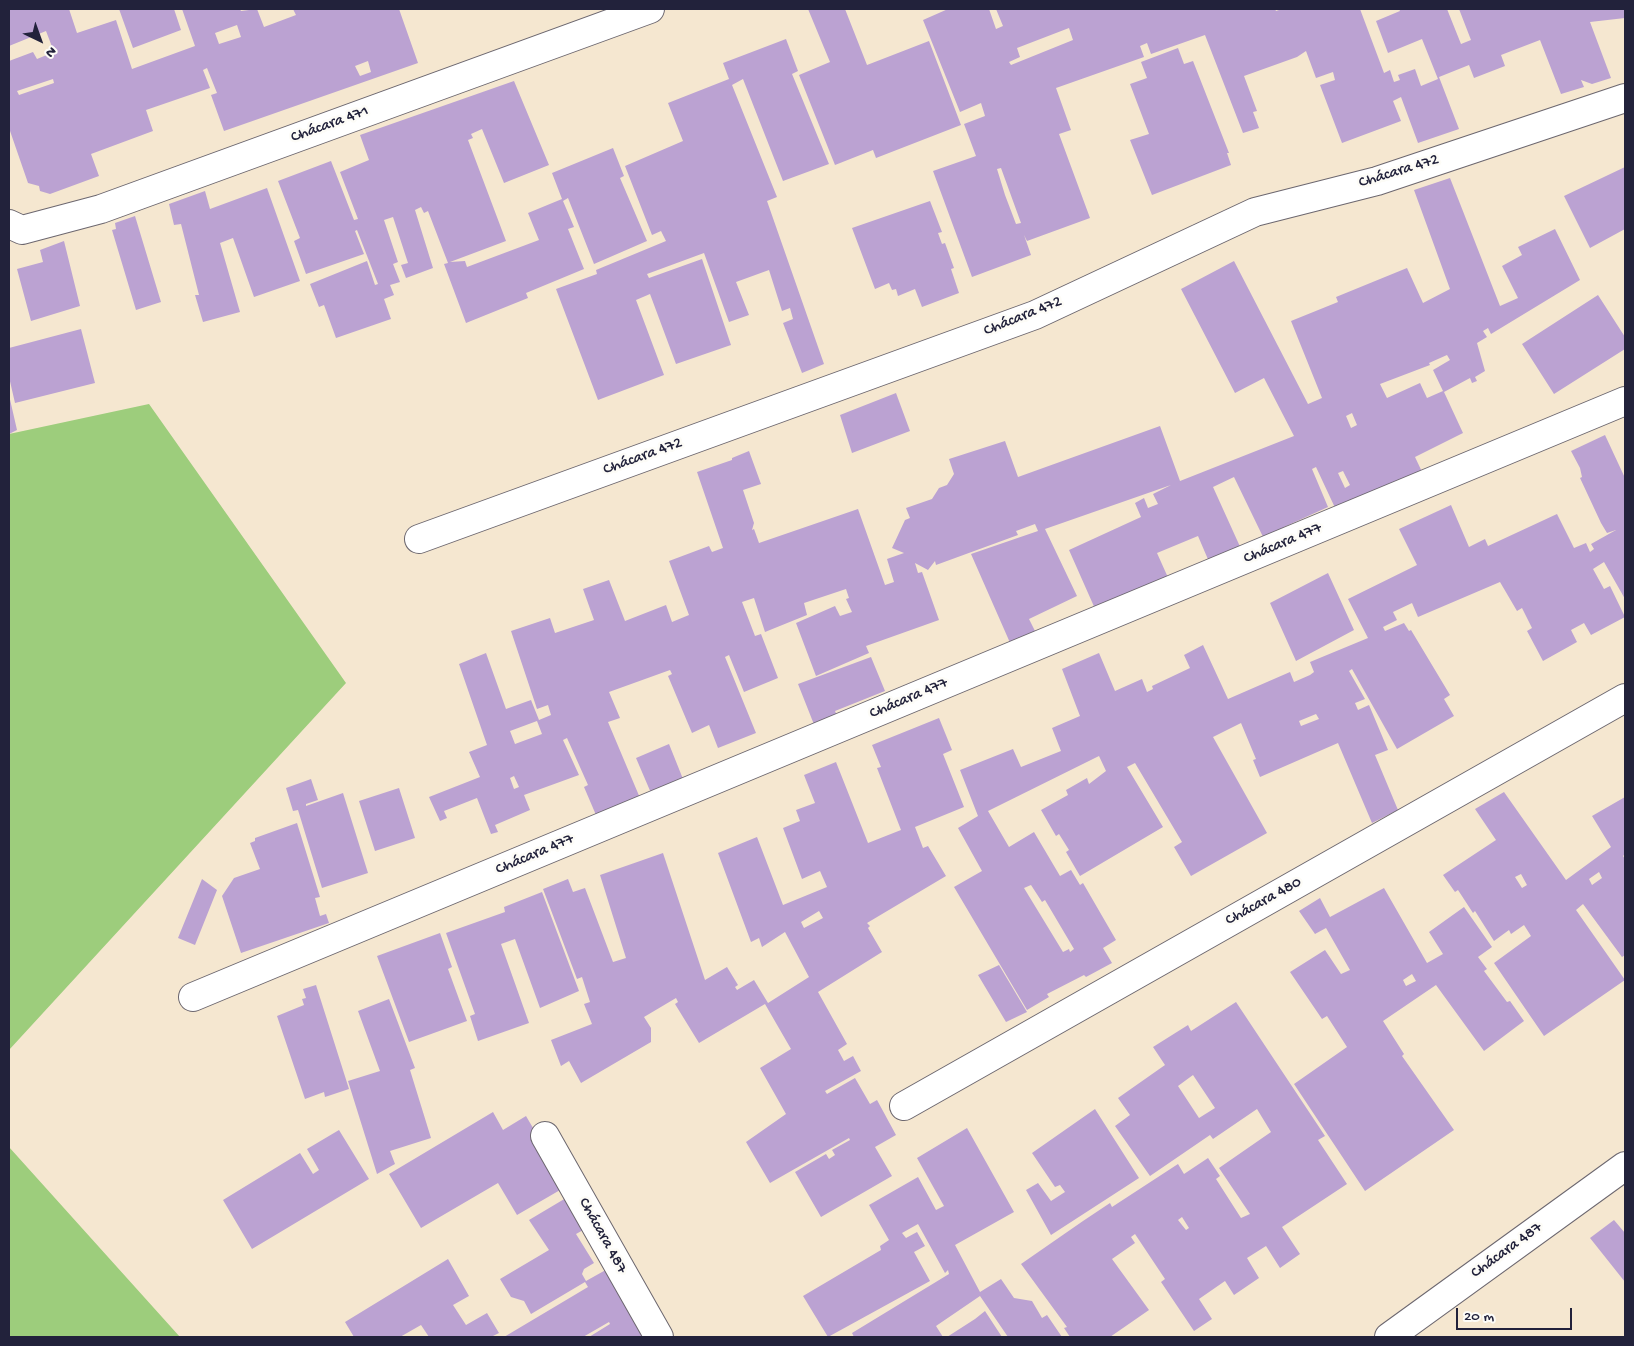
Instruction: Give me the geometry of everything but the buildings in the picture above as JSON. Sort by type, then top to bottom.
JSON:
[{"type":"street","name":"Chácara 471","points":[[9,224],[22,230],[101,209],[650,9]]},
{"type":"street","name":"Chácara 472","points":[[419,539],[1035,315],[1254,212],[1377,181],[1625,98]]},
{"type":"street","name":"Chácara 477","points":[[193,997],[1625,402]]},
{"type":"street","name":"Chácara 480","points":[[904,1106],[1625,698]]},
{"type":"street","name":"Chácara 487","points":[[545,1136],[658,1337]]},
{"type":"street","name":"Chácara 487","points":[[1389,1337],[1625,1166]]},
{"type":"green space","points":[[149,404],[346,683],[9,1050],[9,434]]},
{"type":"green space","points":[[9,1147],[180,1337],[9,1337]]}]
